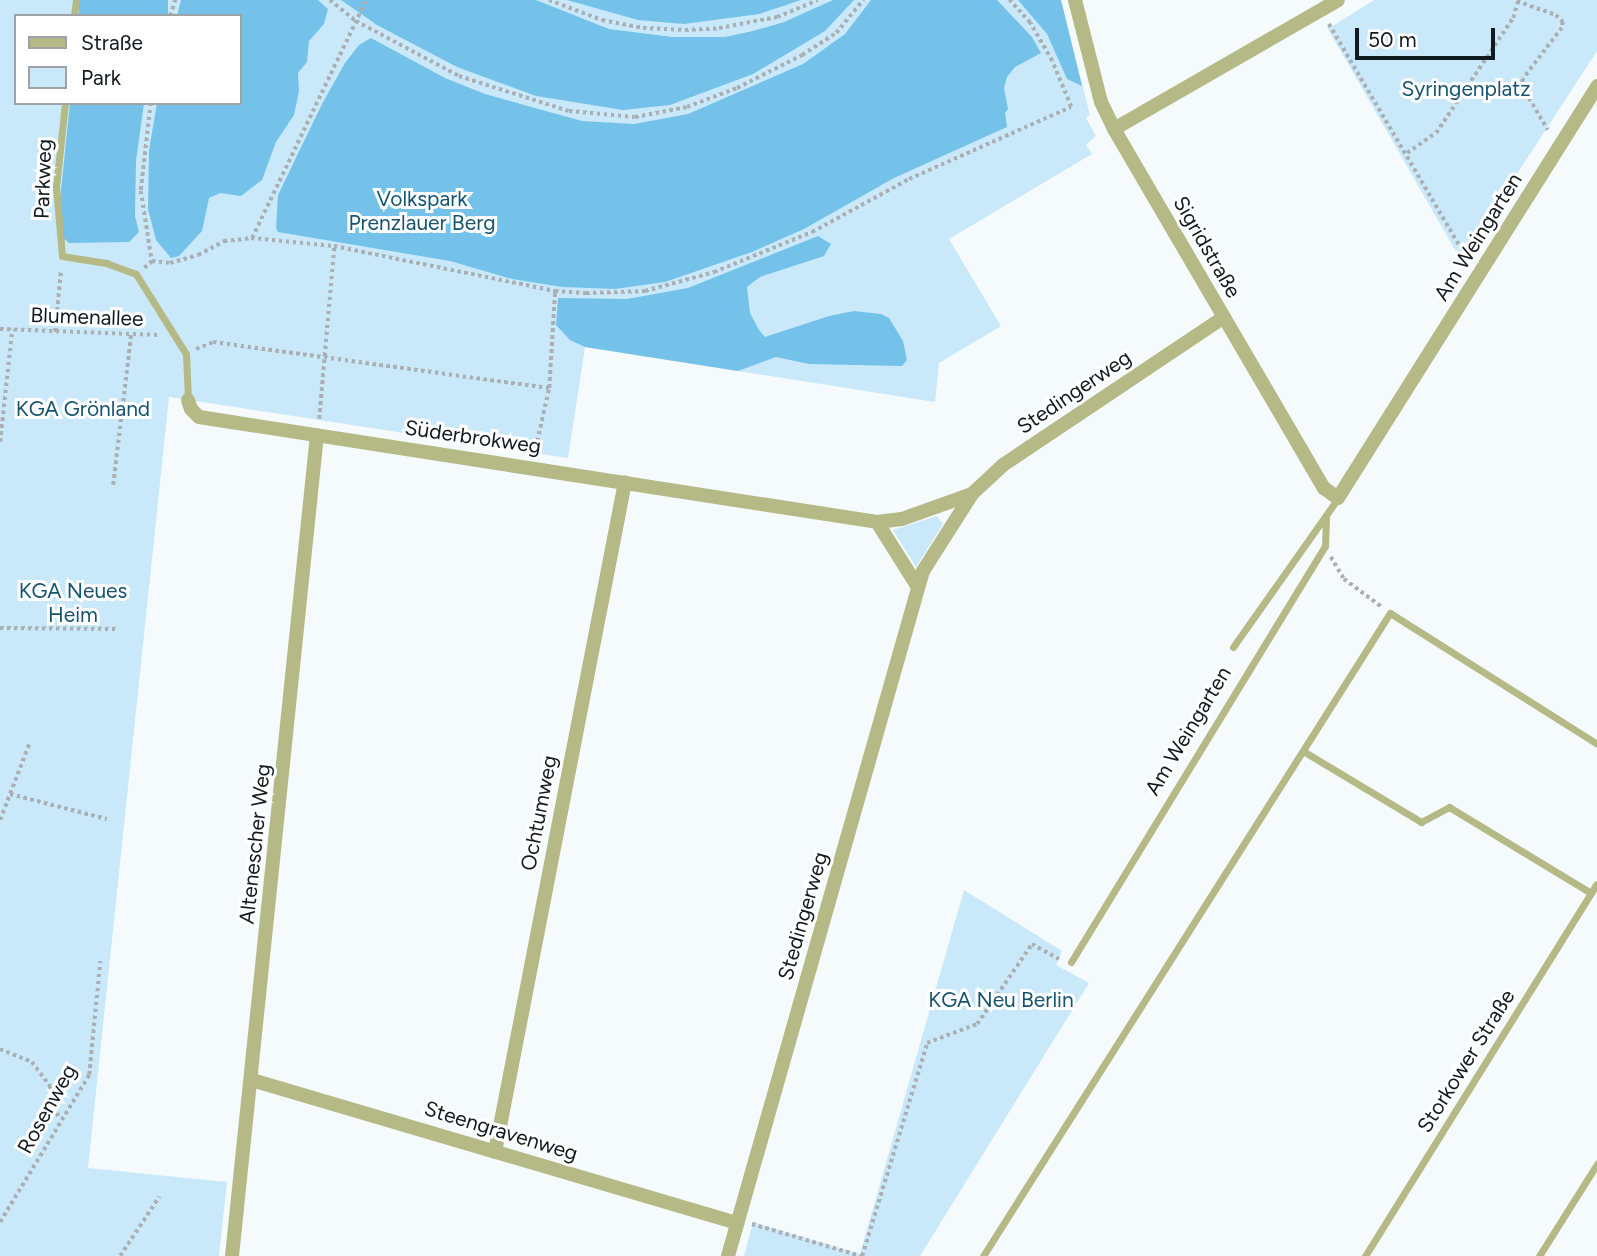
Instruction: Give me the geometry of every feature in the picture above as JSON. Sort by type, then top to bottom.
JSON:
[{"type":"street","name":"Sigridstraße","points":[[1075,0],[1101,102],[1114,129],[1324,488],[1338,498]]},
{"type":"street","points":[[1114,129],[1338,0]]},
{"type":"street","name":"Am Weingarten","points":[[1338,498],[1597,86]]},
{"type":"street","name":"Stedingerweg","points":[[728,1256],[923,571],[972,494],[1003,465],[1224,317]]},
{"type":"street","name":"Süderbrokweg","points":[[188,400],[191,409],[199,417],[877,522],[902,519],[972,494]]},
{"type":"street","name":"Altenescher Weg","points":[[232,1256],[317,435]]},
{"type":"street","name":"Ochtumweg","points":[[495,1152],[625,482]]},
{"type":"street","points":[[877,522],[919,587]]},
{"type":"street","name":"Steengravenweg","points":[[252,1080],[738,1222]]},
{"type":"lane","name":"Parkweg","points":[[62,256],[56,187],[65,105]]},
{"type":"lane","points":[[62,256],[106,263],[136,274],[186,354]]},
{"type":"lane","name":"Süderbrokweg","points":[[186,354],[188,400]]},
{"type":"lane","name":"Am Weingarten","points":[[1233,647],[1338,498]]},
{"type":"lane","name":"Am Weingarten","points":[[1071,962],[1325,546],[1326,516]]},
{"type":"lane","points":[[983,1256],[1390,613],[1597,744]]},
{"type":"lane","points":[[1303,751],[1421,822],[1449,807],[1591,893]]},
{"type":"lane","name":"Storkower Straße","points":[[1365,1256],[1597,884]]},
{"type":"lane","points":[[1539,1256],[1597,1164]]},
{"type":"path","points":[[330,0],[356,21],[448,71],[569,111],[635,117],[687,107],[737,88],[802,55],[836,33],[863,0]]},
{"type":"path","points":[[251,238],[366,0]]},
{"type":"path","points":[[549,0],[601,20],[643,28],[685,30],[719,28],[777,17],[818,0]]},
{"type":"path","points":[[151,105],[141,191],[152,261],[170,263],[198,255],[224,241],[251,238],[334,246],[555,291],[633,293],[714,272],[812,232],[909,179],[1071,107],[1052,61],[1030,23],[1009,0]]},
{"type":"path","points":[[1407,153],[1436,132],[1442,124],[1513,18],[1518,0],[1556,15],[1563,22],[1562,28],[1522,79],[1522,86],[1548,130]]},
{"type":"path","points":[[1321,10],[1468,260]]},
{"type":"path","points":[[317,435],[334,246]]},
{"type":"path","points":[[55,332],[62,256]]},
{"type":"path","points":[[532,467],[549,388],[555,291]]},
{"type":"path","name":"Blumenallee","points":[[0,329],[173,334]]},
{"type":"path","points":[[0,442],[12,330]]},
{"type":"path","points":[[113,485],[131,334]]},
{"type":"path","points":[[186,354],[213,342],[549,388]]},
{"type":"path","points":[[1325,546],[1344,579],[1390,613]]},
{"type":"path","points":[[0,628],[117,629]]},
{"type":"path","points":[[0,820],[29,744]]},
{"type":"path","points":[[10,794],[107,819]]},
{"type":"path","points":[[738,1222],[861,1256],[927,1043],[977,1024],[1032,944],[1062,961],[1071,962]]},
{"type":"path","name":"Rosenweg","points":[[0,1222],[89,1075],[100,962]]},
{"type":"path","points":[[0,1049],[32,1062],[50,1086],[60,1121]]},
{"type":"path","points":[[121,1256],[159,1197]]},
{"type":"green space","name":"Volkspark Prenzlauer Berg","points":[[0,0],[1061,0],[1090,115],[1086,118],[1096,136],[1086,145],[1092,154],[949,239],[1001,326],[939,363],[935,402],[585,347],[568,458],[169,397],[88,1168],[227,1182],[219,1256],[0,1256]]},
{"type":"green space","points":[[79,0],[168,0],[168,14],[79,14]]},
{"type":"green space","points":[[181,0],[318,0],[328,9],[324,24],[309,41],[307,62],[298,73],[299,91],[294,115],[276,142],[262,180],[241,196],[220,193],[209,198],[202,231],[179,256],[171,258],[156,240],[148,209],[149,150],[157,105],[242,105],[242,14],[178,14]]},
{"type":"green space","points":[[341,0],[536,0],[609,29],[672,37],[725,37],[784,22],[833,0],[854,0],[825,31],[753,74],[670,105],[623,110],[536,96],[457,67],[377,25]]},
{"type":"green space","points":[[567,0],[801,0],[759,14],[684,24],[638,20]]},
{"type":"green space","points":[[871,0],[997,0],[1032,37],[1041,53],[1015,67],[1007,77],[1004,88],[1008,109],[1005,113],[1007,127],[894,178],[804,229],[752,252],[665,282],[615,289],[562,287],[512,279],[450,261],[278,232],[276,228],[278,195],[322,104],[345,63],[359,45],[371,38],[445,78],[485,94],[582,121],[634,124],[688,114],[803,64],[845,34]]},
{"type":"green space","points":[[1018,0],[1061,0],[1082,86],[1067,79],[1047,34]]},
{"type":"green space","name":"Syringenplatz","points":[[1374,0],[1597,0],[1597,51],[1461,260],[1328,29]]},
{"type":"green space","points":[[70,105],[144,105],[136,161],[135,216],[139,232],[129,242],[69,243],[62,237],[59,210]]},
{"type":"green space","points":[[818,236],[831,244],[824,256],[760,277],[747,287],[750,313],[759,330],[765,337],[829,316],[854,311],[881,314],[889,318],[903,341],[907,360],[902,366],[809,364],[776,357],[738,371],[585,347],[570,340],[556,325],[558,298],[627,299],[688,288]]},
{"type":"green space","points":[[937,516],[943,524],[916,567],[893,530]]},
{"type":"green space","name":"KGA Neu Berlin","points":[[964,890],[1062,951],[1056,965],[1089,983],[920,1256],[744,1256],[753,1222],[860,1254]]},
{"type":"park label","name":"KGA Grönland","points":[[83,409]]},
{"type":"park label","name":"KGA Neues Heim","points":[[73,603]]}]
